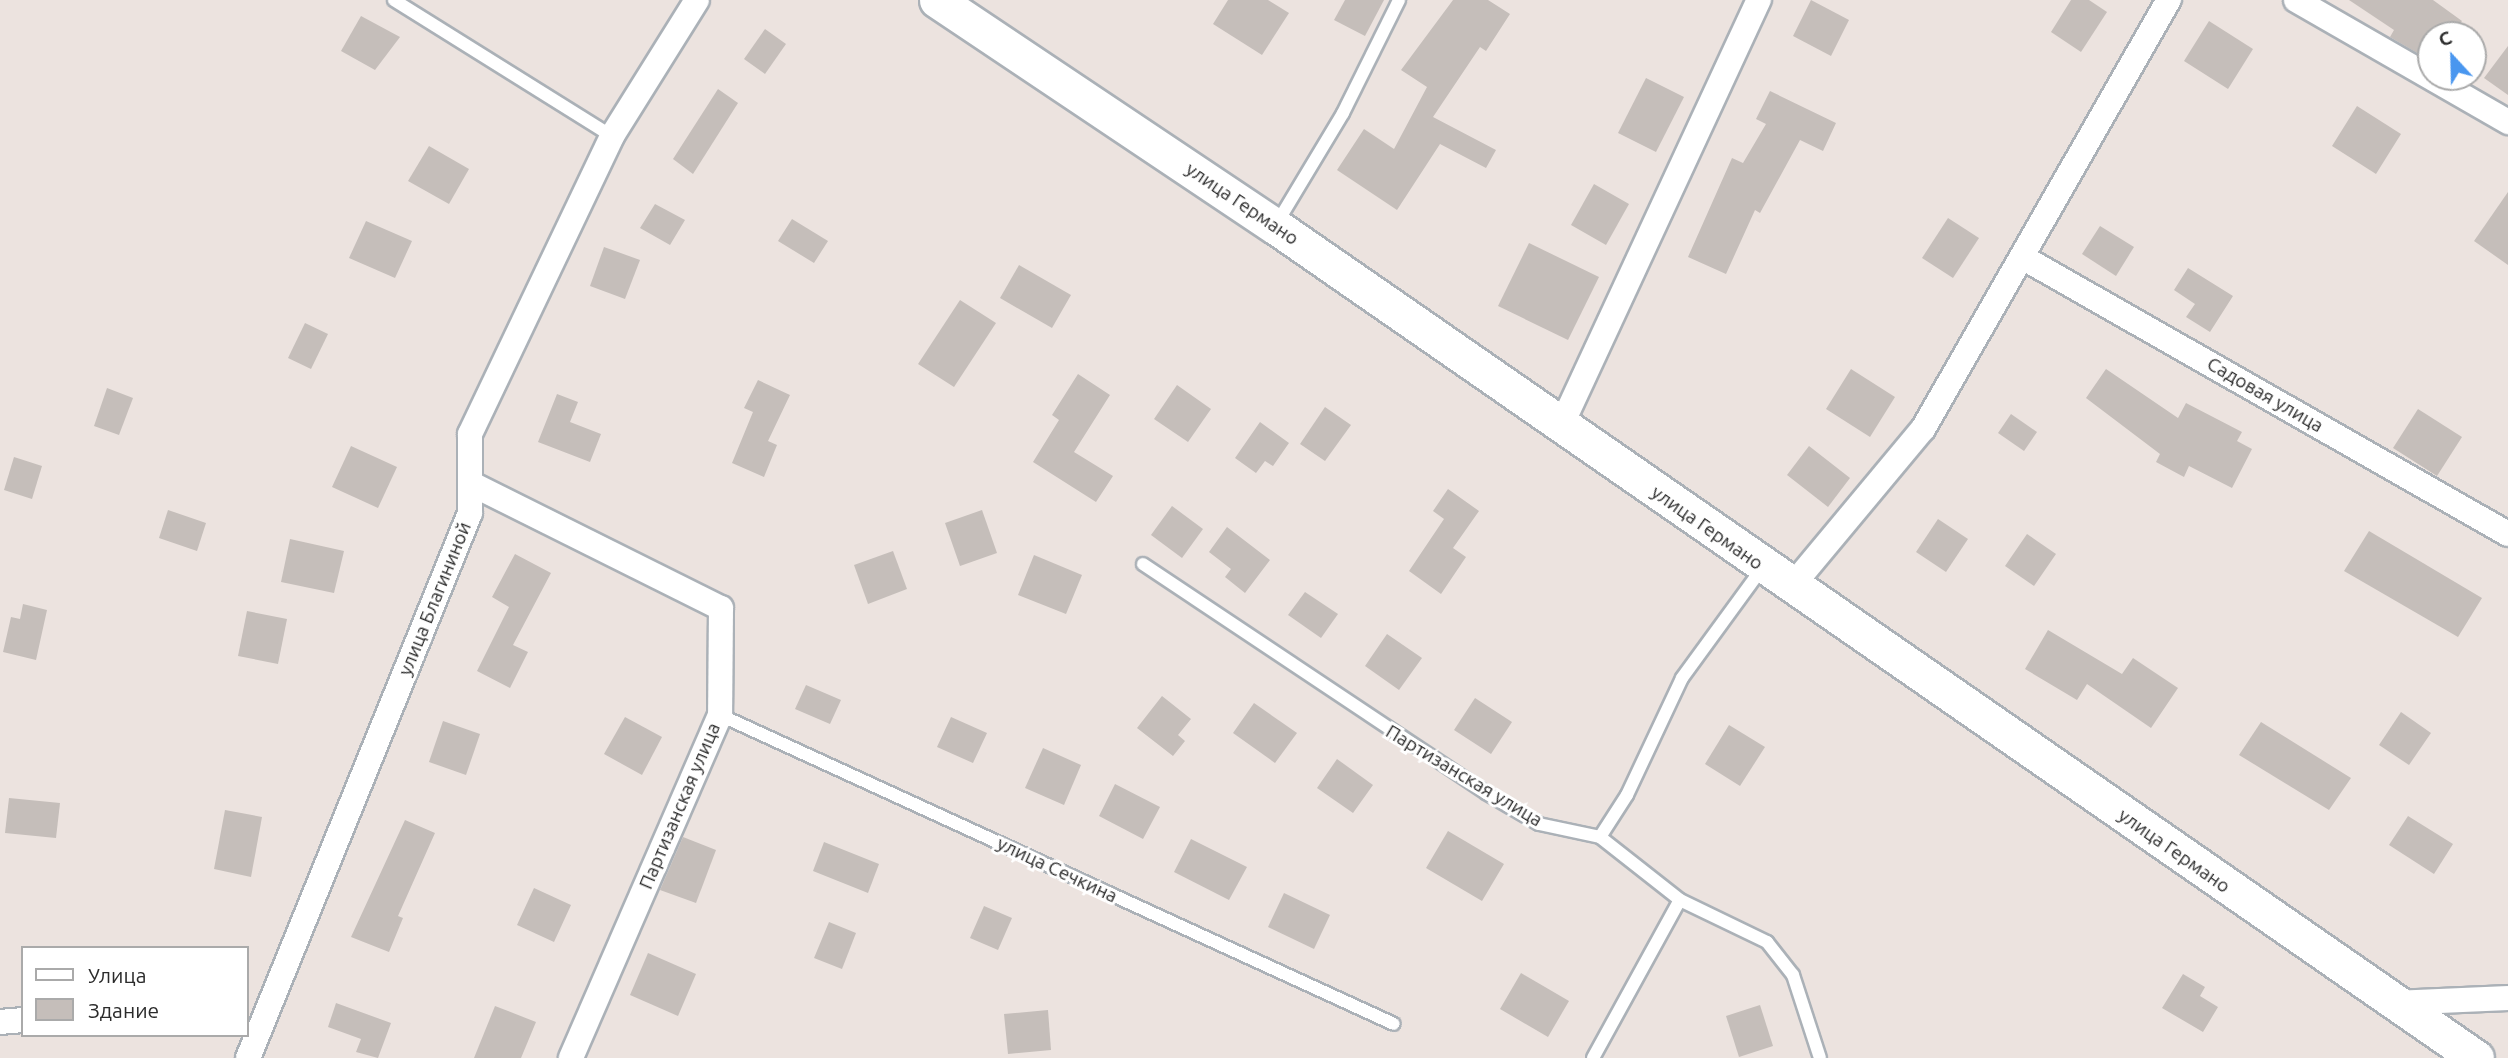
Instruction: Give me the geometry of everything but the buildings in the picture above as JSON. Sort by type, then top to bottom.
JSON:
[{"type":"main road","name":"улица Германо","points":[[951,4],[2476,1058]]},
{"type":"street","name":"улица Благининой","points":[[248,1058],[254,1026],[470,513],[470,434],[612,136],[697,0]]},
{"type":"street","points":[[1561,426],[1759,0]]},
{"type":"street","points":[[1791,586],[1923,429],[2169,0]]},
{"type":"street","points":[[2297,0],[2508,122]]},
{"type":"street","name":"Садовая улица","points":[[2022,257],[2508,534]]},
{"type":"street","name":"Партизанская улица","points":[[472,484],[721,608],[720,715],[571,1058]]},
{"type":"street","points":[[2393,1003],[2508,998]]},
{"type":"street","points":[[0,1022],[21,1020]]},
{"type":"lane","points":[[394,0],[612,136]]},
{"type":"lane","points":[[1275,226],[1343,113],[1399,0]]},
{"type":"lane","name":"Партизанская улица","points":[[1143,564],[1486,793],[1539,824],[1600,837]]},
{"type":"lane","points":[[1763,566],[1682,678],[1627,795],[1600,837],[1680,900],[1768,942],[1793,975],[1820,1058]]},
{"type":"lane","name":"улица Сечкина","points":[[720,715],[1394,1024]]},
{"type":"lane","points":[[1593,1058],[1680,900]]}]
